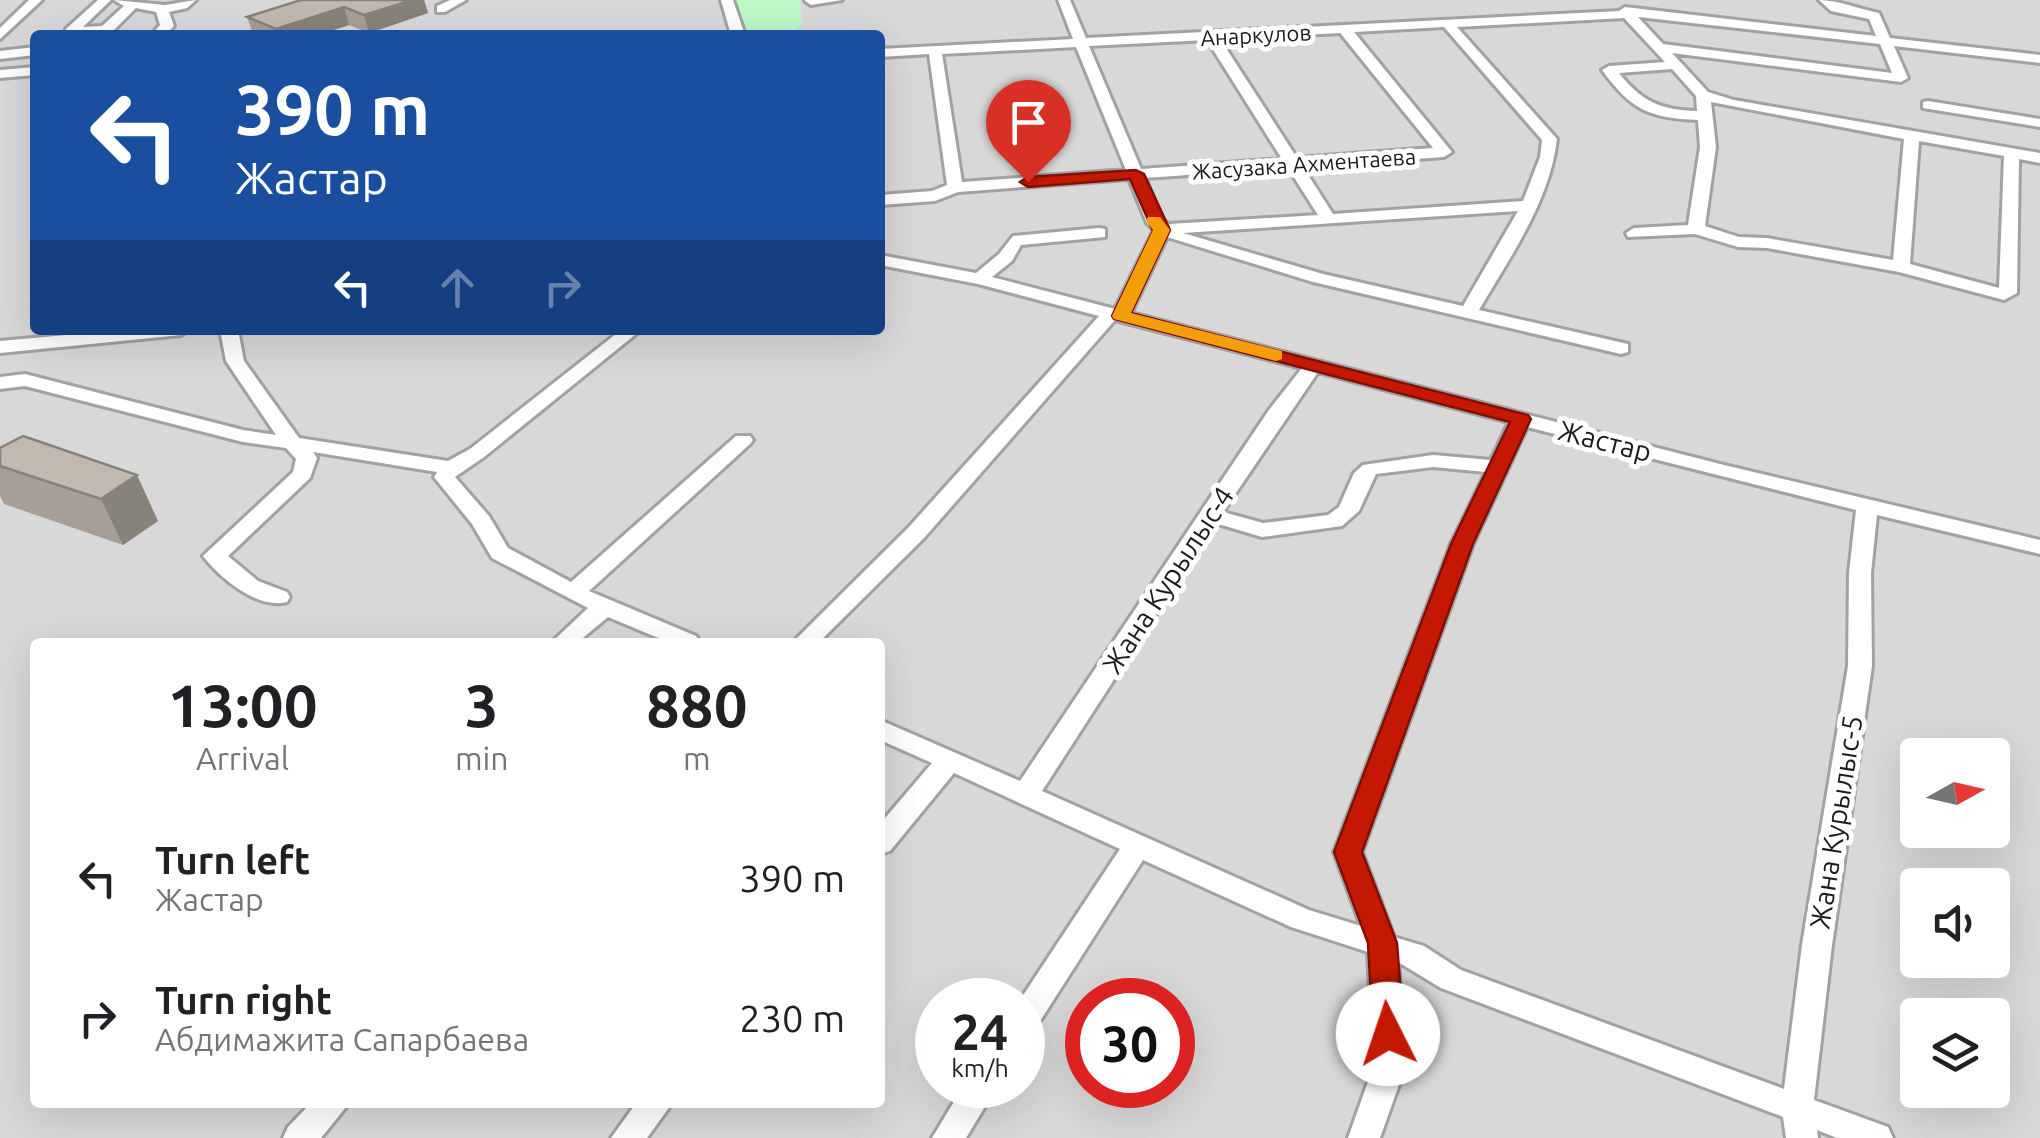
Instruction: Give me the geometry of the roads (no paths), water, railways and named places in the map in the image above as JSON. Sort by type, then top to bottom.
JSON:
[{"type":"street","points":[[0,35],[36,0]]},
{"type":"street","points":[[63,22],[87,0]]},
{"type":"street","points":[[74,30],[105,0]]},
{"type":"street","points":[[116,0],[180,7],[190,0]]},
{"type":"street","points":[[441,9],[460,0]]},
{"type":"street","points":[[728,0],[737,30]]},
{"type":"street","points":[[811,1],[836,0]]},
{"type":"street","points":[[1064,0],[1155,222],[1162,230],[1181,239],[1318,278],[1622,348]]},
{"type":"street","points":[[1610,0],[1631,14],[1702,95],[1708,116],[1708,147],[1696,229]]},
{"type":"street","points":[[1661,48],[1901,78],[1872,14],[1835,8],[1825,0]]},
{"type":"street","points":[[106,30],[149,5]]},
{"type":"street","points":[[126,30],[149,5]]},
{"type":"street","points":[[149,5],[166,26],[162,30]]},
{"type":"street","name":"Анаркулов","points":[[885,53],[1346,31],[1448,24],[1486,16],[1652,14],[2040,60]]},
{"type":"street","points":[[1448,24],[1550,138],[1550,149],[1527,206],[1468,313]]},
{"type":"street","name":"Жасузака Ахментаева","points":[[885,200],[936,196],[956,187],[1444,152],[1346,31]]},
{"type":"street","points":[[1212,37],[1328,218]]},
{"type":"street","points":[[935,50],[956,187]]},
{"type":"street","points":[[0,59],[30,51]]},
{"type":"street","points":[[0,59],[30,61]]},
{"type":"street","points":[[1676,65],[1609,70],[1642,109],[1708,116]]},
{"type":"street","points":[[0,74],[30,71]]},
{"type":"street","points":[[1702,95],[1732,104],[2040,158]]},
{"type":"street","points":[[1928,105],[2040,123]]},
{"type":"street","points":[[1901,266],[1912,136]]},
{"type":"street","points":[[1634,234],[1696,229],[1738,242],[1767,243],[1901,266],[1998,295],[2008,293],[2012,153]]},
{"type":"street","points":[[1162,230],[1527,206]]},
{"type":"street","points":[[809,638],[916,533],[1116,314],[1162,230]]},
{"type":"street","points":[[979,279],[1006,257],[1014,242],[1100,234]]},
{"type":"street","name":"Жастар","points":[[885,261],[979,279],[1521,419],[2040,547]]},
{"type":"street","points":[[0,347],[127,335]]},
{"type":"street","points":[[230,335],[235,361],[292,443],[307,458],[303,474],[214,556],[250,586],[279,597]]},
{"type":"street","points":[[626,335],[444,477],[480,521],[500,554],[573,593],[679,638]]},
{"type":"street","name":"Жана Курылыс-4","points":[[1024,796],[1279,410],[1314,365]]},
{"type":"street","points":[[0,383],[25,380],[242,436],[451,468]]},
{"type":"street","points":[[1364,1138],[1390,1065],[1382,943],[1348,852],[1462,544],[1521,419]]},
{"type":"street","points":[[573,593],[743,440]]},
{"type":"street","points":[[1210,515],[1262,530],[1334,521],[1348,510],[1370,468],[1434,461],[1500,467]]},
{"type":"street","name":"Жана Курылыс-5","points":[[1800,1123],[1817,945],[1860,666],[1860,573],[1866,506]]},
{"type":"street","points":[[569,638],[606,606]]},
{"type":"street","points":[[885,731],[1301,920],[1414,955],[1451,979],[1800,1123],[1877,1138]]},
{"type":"street","points":[[885,836],[950,762]]},
{"type":"street","points":[[1045,988],[1138,844]]},
{"type":"street","points":[[301,1137],[328,1108]]},
{"type":"street","points":[[627,1138],[652,1108]]},
{"type":"street","points":[[948,1138],[967,1108]]}]
